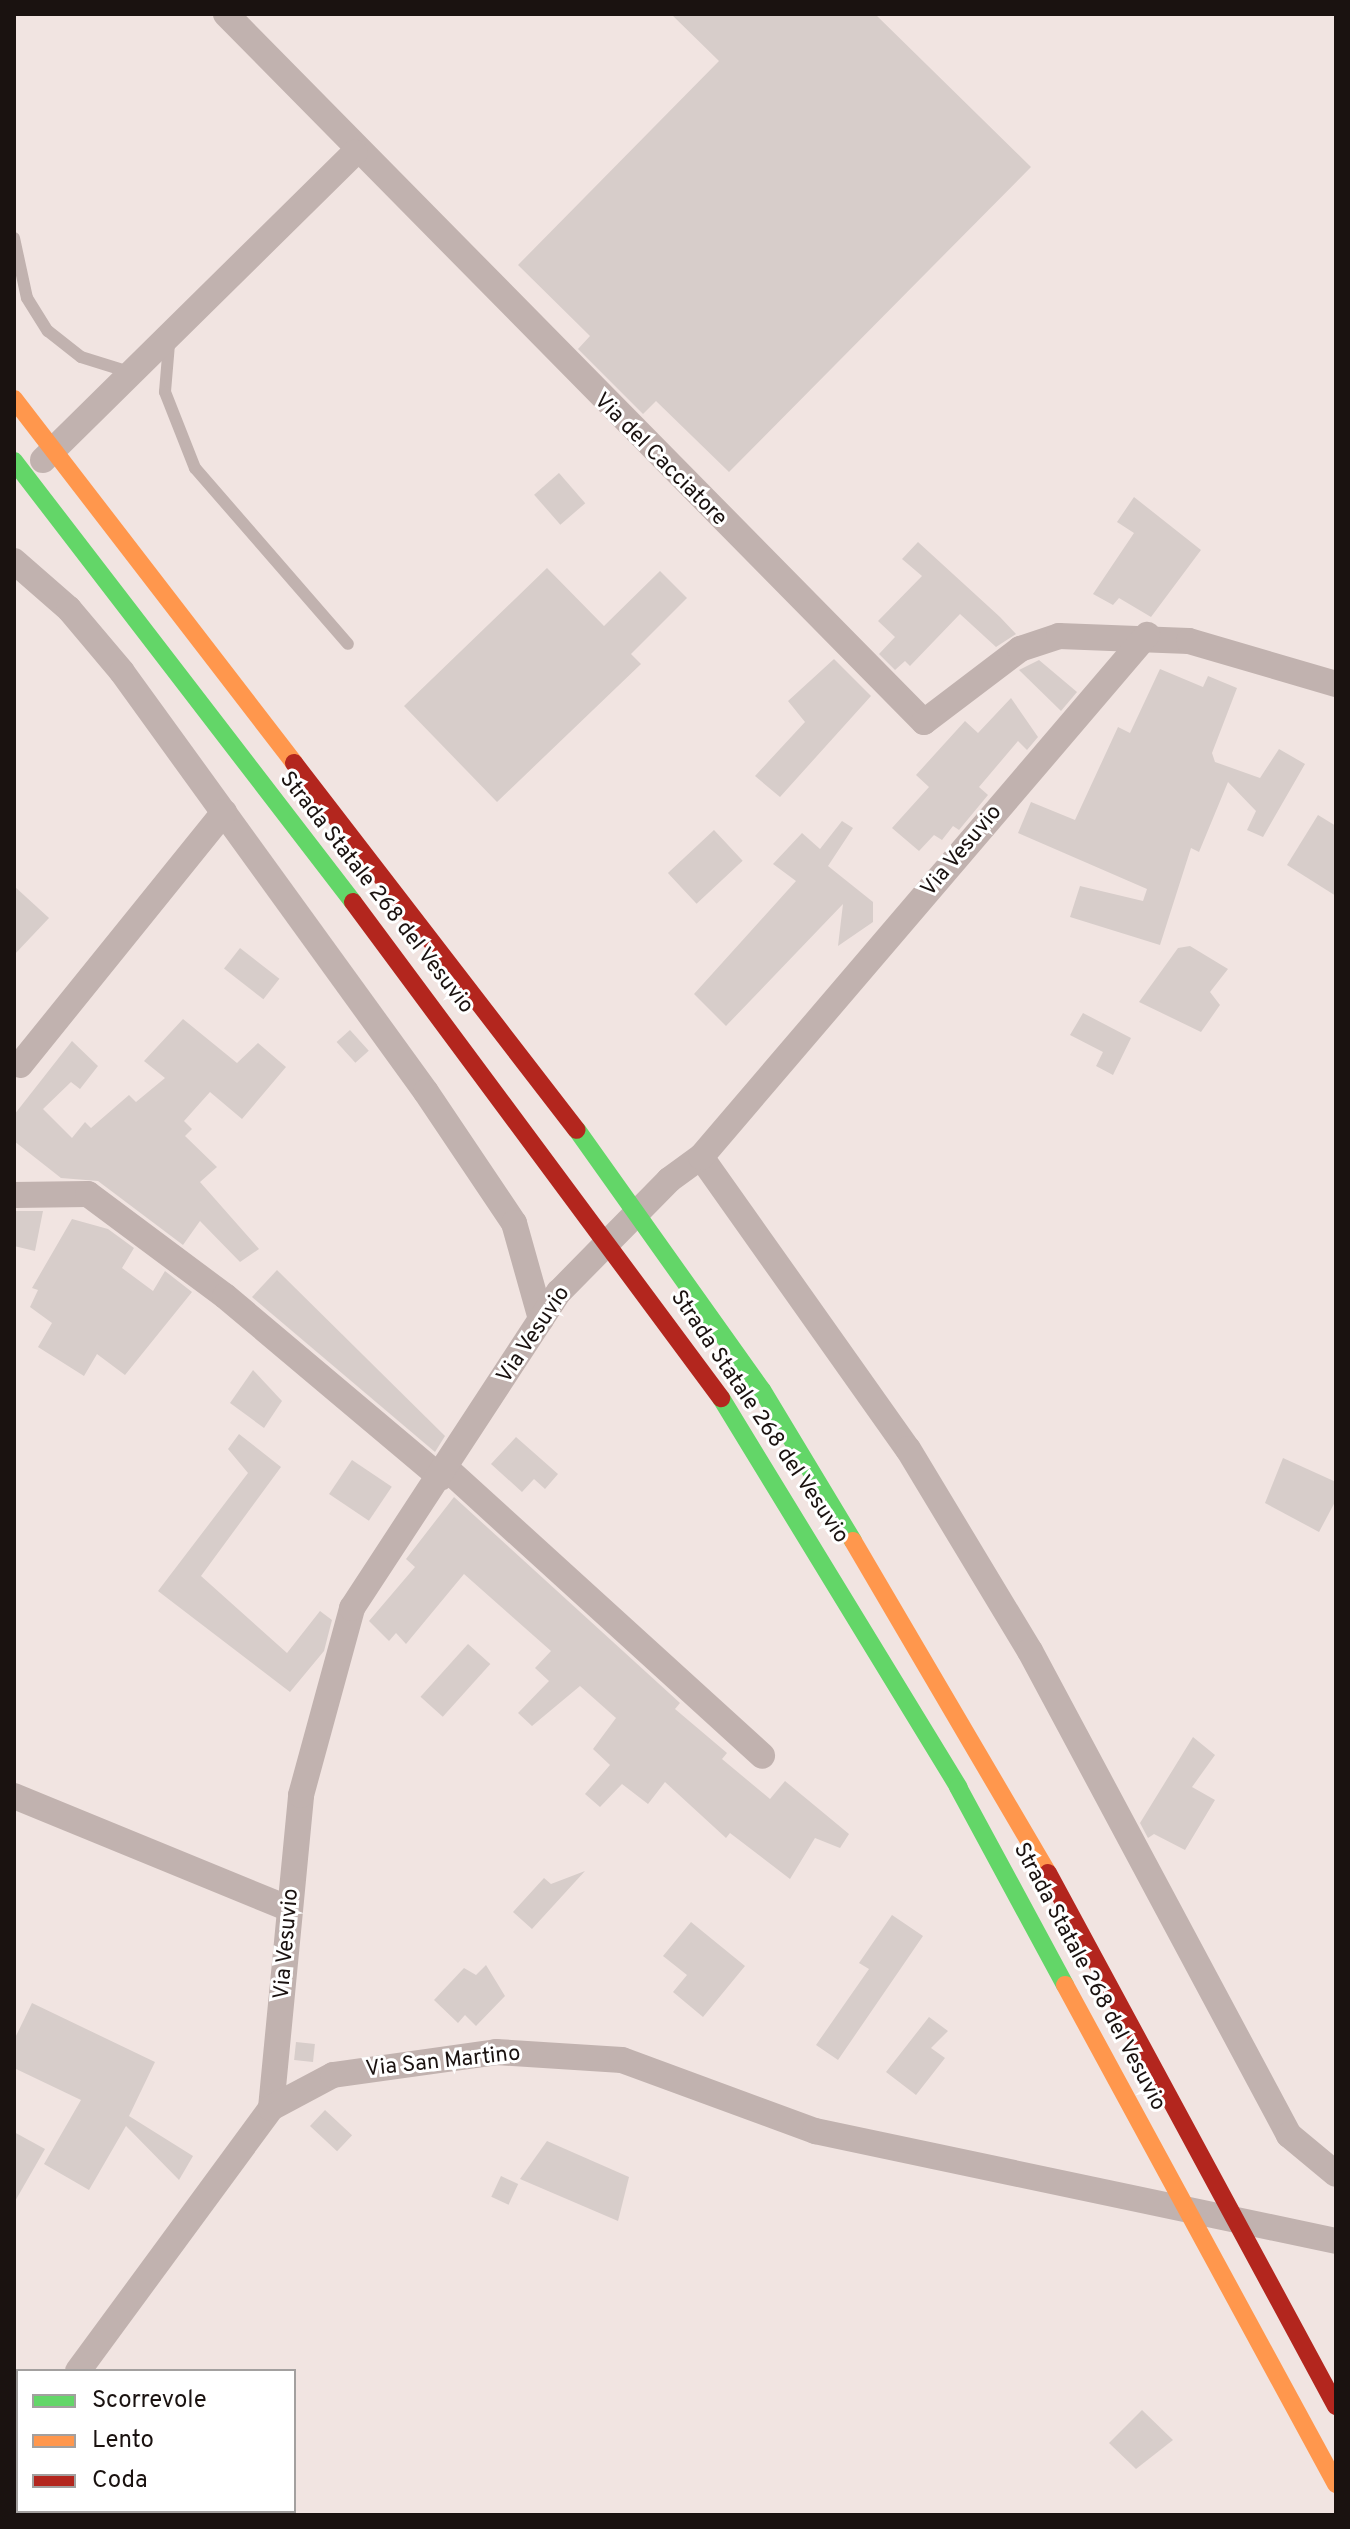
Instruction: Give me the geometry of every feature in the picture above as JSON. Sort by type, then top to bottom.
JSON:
[{"type":"highway","name":"Strada Statale 268 del Vesuvio","points":[[14,399],[581,1136],[762,1390],[945,1687],[1336,2406]]},
{"type":"highway","name":"Strada Statale 268 del Vesuvio","points":[[14,461],[548,1156],[814,1542],[958,1787],[1336,2484]]},
{"type":"street","name":"Via del Cacciatore","points":[[226,14],[355,152],[924,722],[1020,649],[1059,636],[1147,635]]},
{"type":"street","points":[[14,487],[355,152]]},
{"type":"street","points":[[14,561],[105,651],[224,812],[514,1223],[541,1319]]},
{"type":"street","points":[[1147,635],[1336,684]]},
{"type":"street","name":"Via Vesuvio","points":[[271,2108],[301,1795],[352,1608],[444,1473],[541,1319],[587,1262],[669,1180],[701,1157],[1147,635]]},
{"type":"street","points":[[20,1065],[224,812]]},
{"type":"street","points":[[701,1157],[800,1286],[908,1449],[1030,1651],[1289,2135],[1336,2174]]},
{"type":"street","points":[[14,1195],[88,1194],[225,1296],[444,1473],[762,1756]]},
{"type":"street","points":[[14,1796],[290,1909]]},
{"type":"street","name":"Via San Martino","points":[[79,2369],[271,2108],[333,2075],[496,2052],[563,2053],[622,2060],[815,2131],[1336,2241]]},
{"type":"lane","points":[[14,238],[27,298],[48,331],[81,357],[132,373]]},
{"type":"lane","points":[[172,333],[165,392],[195,468],[348,644]]},
{"type":"lane","points":[[30,513],[100,574]]},
{"type":"building","points":[[671,14],[875,14],[1031,167],[729,472],[656,401],[643,414],[578,349],[590,336],[518,265],[719,61]]},
{"type":"building","points":[[559,473],[585,503],[560,525],[534,495]]},
{"type":"building","points":[[1134,497],[1201,550],[1151,617],[1119,598],[1113,605],[1093,594],[1134,533],[1117,522]]},
{"type":"building","points":[[918,542],[1016,634],[996,647],[960,614],[910,666],[905,661],[895,670],[879,654],[895,637],[878,621],[922,576],[902,559]]},
{"type":"building","points":[[547,568],[604,626],[660,571],[687,598],[631,654],[641,664],[497,802],[404,706]]},
{"type":"building","points":[[834,659],[871,696],[780,797],[755,776],[805,722],[788,701]]},
{"type":"building","points":[[1039,660],[1077,692],[1061,711],[1019,670]]},
{"type":"building","points":[[1160,669],[1203,687],[1208,676],[1237,688],[1212,753],[1215,762],[1260,778],[1279,749],[1305,764],[1263,837],[1247,830],[1256,811],[1228,782],[1199,852],[1191,848],[1160,945],[1070,917],[1080,886],[1143,901],[1147,889],[1018,833],[1031,802],[1075,820],[1118,727],[1130,733]]},
{"type":"building","points":[[1011,698],[1038,737],[1027,750],[1018,741],[979,787],[988,795],[959,830],[953,826],[942,840],[934,835],[919,851],[892,828],[929,787],[916,775],[965,721],[978,733]]},
{"type":"building","points":[[1318,815],[1336,826],[1336,896],[1287,865]]},
{"type":"building","points":[[842,821],[853,828],[828,866],[873,902],[873,922],[838,946],[843,904],[726,1026],[694,994],[796,881],[773,864],[802,833],[820,849]]},
{"type":"building","points":[[714,830],[743,861],[697,904],[668,873]]},
{"type":"building","points":[[14,886],[49,918],[14,955]]},
{"type":"building","points":[[1190,946],[1228,969],[1210,992],[1220,1005],[1201,1032],[1139,1002],[1178,948]]},
{"type":"building","points":[[240,948],[279,979],[263,999],[224,968]]},
{"type":"building","points":[[1083,1013],[1131,1038],[1113,1075],[1096,1066],[1103,1052],[1070,1035]]},
{"type":"building","points":[[183,1019],[237,1063],[258,1043],[286,1067],[242,1119],[210,1092],[184,1121],[192,1129],[185,1136],[217,1167],[200,1182],[259,1249],[240,1262],[200,1221],[183,1245],[98,1181],[61,1178],[14,1141],[14,1115],[72,1041],[98,1066],[80,1089],[71,1082],[43,1109],[72,1138],[85,1122],[91,1128],[129,1095],[136,1102],[165,1078],[144,1061]]},
{"type":"building","points":[[350,1030],[369,1051],[355,1063],[337,1042]]},
{"type":"building","points":[[14,1211],[43,1211],[35,1251],[14,1246]]},
{"type":"building","points":[[72,1219],[108,1229],[134,1248],[122,1268],[153,1291],[165,1271],[192,1292],[125,1375],[97,1354],[84,1376],[38,1347],[52,1323],[30,1307],[38,1290],[32,1288]]},
{"type":"building","points":[[277,1270],[445,1436],[435,1452],[252,1297]]},
{"type":"building","points":[[253,1370],[282,1401],[264,1428],[230,1403]]},
{"type":"building","points":[[239,1434],[281,1467],[201,1576],[287,1653],[320,1611],[332,1620],[324,1651],[290,1692],[158,1591],[248,1473],[228,1449]]},
{"type":"building","points":[[516,1437],[558,1474],[545,1489],[534,1479],[522,1492],[491,1464]]},
{"type":"building","points":[[1283,1458],[1336,1482],[1336,1500],[1319,1532],[1265,1503]]},
{"type":"building","points":[[352,1460],[392,1487],[369,1521],[329,1494]]},
{"type":"building","points":[[454,1497],[680,1703],[675,1709],[727,1753],[722,1759],[770,1799],[785,1781],[849,1834],[840,1848],[815,1838],[790,1879],[730,1833],[726,1838],[665,1782],[648,1804],[622,1784],[600,1807],[585,1794],[610,1765],[593,1749],[616,1718],[580,1686],[532,1726],[518,1713],[549,1681],[535,1668],[551,1651],[464,1574],[406,1644],[396,1633],[389,1641],[369,1621],[415,1567],[406,1559]]},
{"type":"building","points":[[468,1644],[490,1664],[443,1717],[420,1697]]},
{"type":"building","points":[[1193,1737],[1215,1755],[1192,1787],[1215,1800],[1185,1850],[1154,1834],[1148,1838],[1140,1823]]},
{"type":"building","points":[[585,1871],[532,1929],[513,1912],[544,1878],[551,1884]]},
{"type":"building","points":[[892,1915],[923,1936],[838,2060],[816,2045],[869,1969],[859,1963]]},
{"type":"building","points":[[691,1922],[745,1966],[703,2017],[673,1992],[687,1975],[663,1956]]},
{"type":"building","points":[[486,1965],[505,1996],[476,2026],[465,2015],[458,2023],[434,2000],[464,1968],[476,1975]]},
{"type":"building","points":[[32,2003],[155,2062],[129,2116],[193,2156],[179,2180],[126,2126],[89,2190],[44,2164],[81,2100],[14,2068],[14,2040]]},
{"type":"building","points":[[929,2017],[948,2031],[931,2048],[945,2058],[916,2095],[886,2072]]},
{"type":"building","points":[[296,2042],[315,2044],[313,2062],[294,2060]]},
{"type":"building","points":[[325,2110],[352,2135],[337,2151],[310,2126]]},
{"type":"building","points":[[14,2132],[45,2149],[14,2203]]},
{"type":"building","points":[[547,2141],[629,2177],[618,2221],[520,2179]]},
{"type":"building","points":[[501,2176],[518,2184],[508,2205],[491,2197]]},
{"type":"building","points":[[1142,2410],[1173,2440],[1136,2469],[1109,2443]]},
{"type":"traffic: fast","points":[[14,461],[353,902]]},
{"type":"traffic: fast","points":[[577,1130],[762,1390],[853,1541]]},
{"type":"traffic: fast","points":[[721,1398],[958,1787],[1065,1985]]},
{"type":"traffic: slow","points":[[14,399],[294,763]]},
{"type":"traffic: slow","points":[[853,1541],[1048,1873]]},
{"type":"traffic: slow","points":[[1065,1985],[1336,2484]]},
{"type":"traffic: jam","points":[[294,763],[577,1130]]},
{"type":"traffic: jam","points":[[353,902],[721,1398]]},
{"type":"traffic: jam","points":[[1048,1873],[1336,2406]]}]
